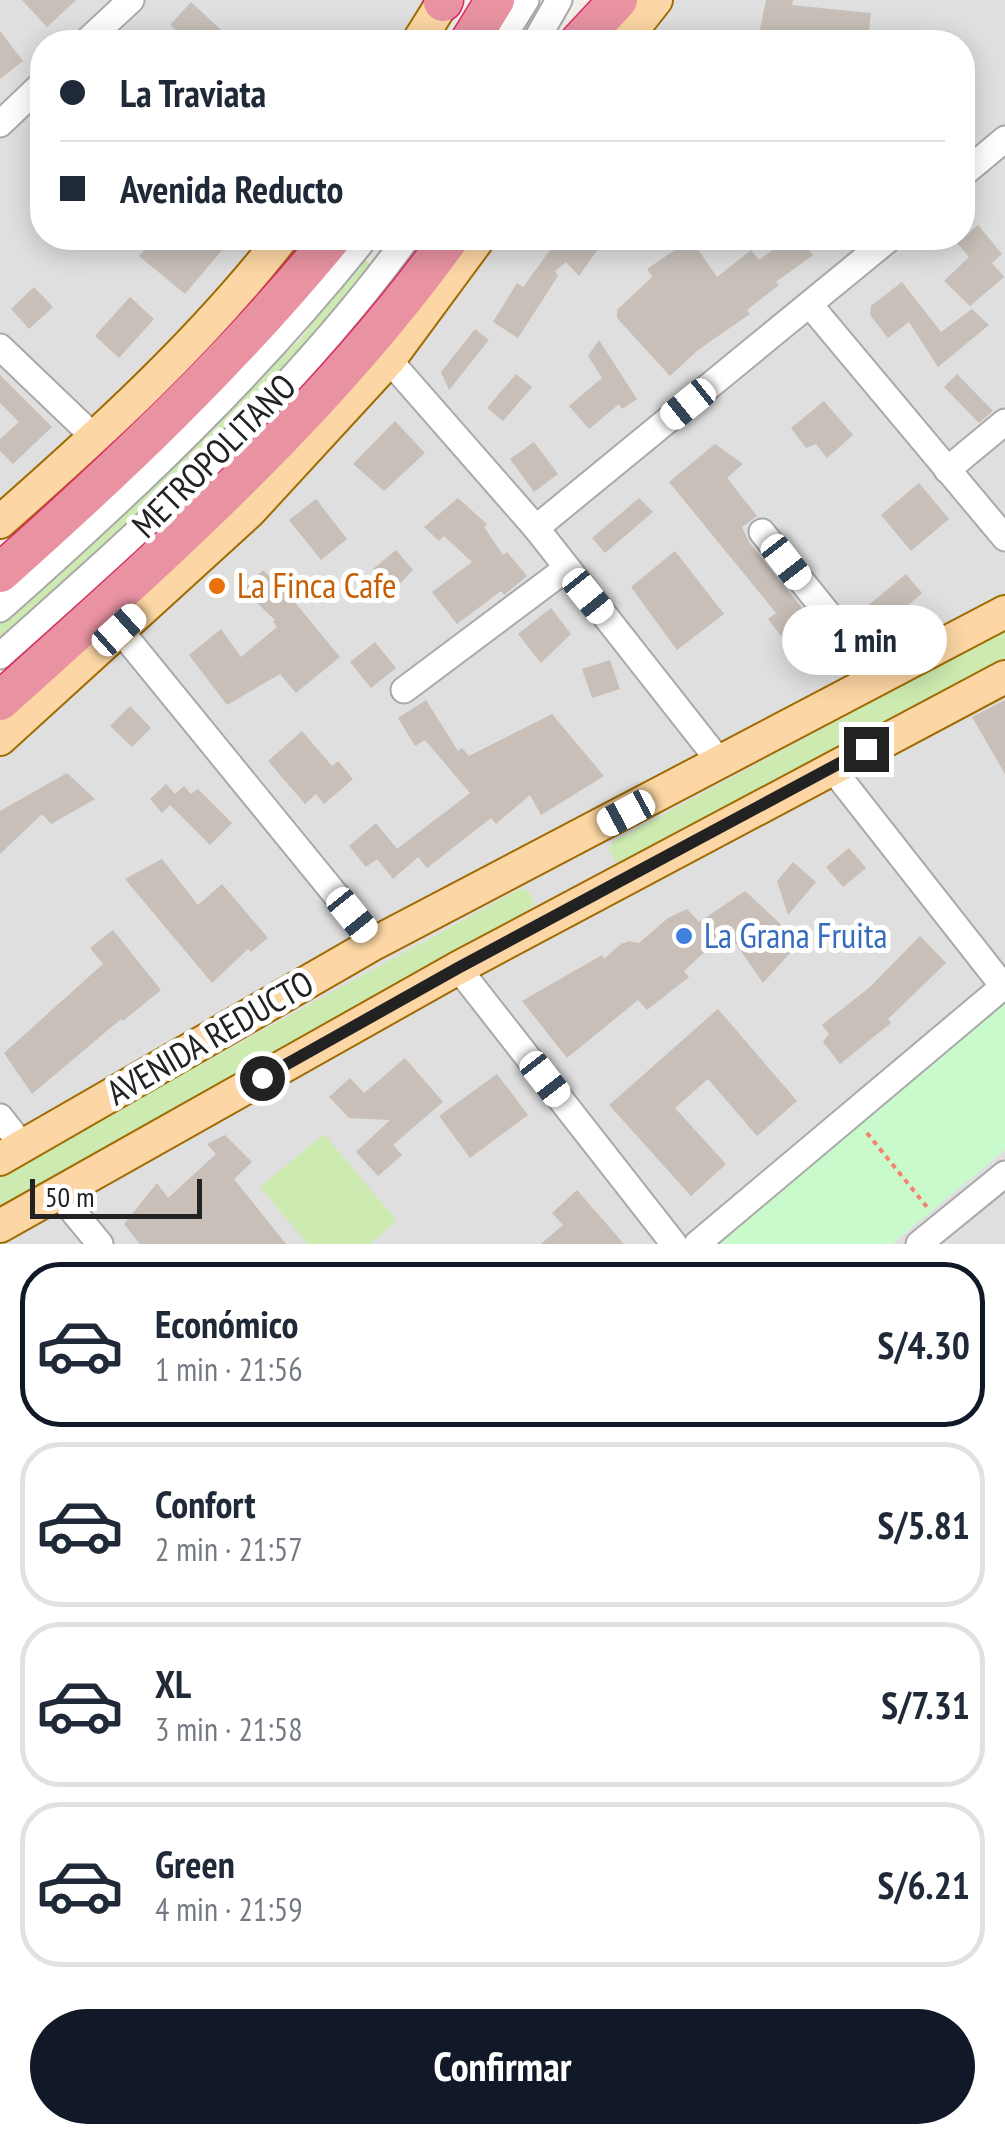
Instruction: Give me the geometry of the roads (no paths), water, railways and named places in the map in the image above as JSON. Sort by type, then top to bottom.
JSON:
[{"type":"highway","points":[[476,30],[495,0]]},
{"type":"highway","points":[[586,30],[602,0]]},
{"type":"highway","points":[[590,30],[618,0]]},
{"type":"highway","points":[[0,573],[116,469],[207,380],[321,250]]},
{"type":"highway","points":[[0,700],[185,535],[278,444],[365,346],[441,250]]},
{"type":"main road","points":[[632,30],[656,0]]},
{"type":"main road","points":[[425,30],[443,1]]},
{"type":"main road","points":[[0,522],[94,437],[202,330],[272,250]]},
{"type":"main road","points":[[0,739],[249,512],[389,360],[470,250]]},
{"type":"main road","name":"AVENIDA REDUCTO","points":[[11,1152],[375,944],[1005,612]]},
{"type":"main road","name":"AVENIDA REDUCTO","points":[[0,1226],[458,968],[1005,677]]},
{"type":"main road","points":[[563,846],[588,897]]},
{"type":"street","points":[[99,30],[131,0]]},
{"type":"street","points":[[507,30],[526,0]]},
{"type":"street","points":[[542,30],[559,0]]},
{"type":"street","points":[[0,124],[30,95]]},
{"type":"street","points":[[975,164],[1005,139]]},
{"type":"street","name":"METROPOLITANO","points":[[0,610],[215,410],[302,316],[355,250]]},
{"type":"street","name":"METROPOLITANO","points":[[0,656],[117,552],[265,409],[398,250]]},
{"type":"street","points":[[536,528],[876,250]]},
{"type":"street","points":[[810,306],[1005,538]]},
{"type":"street","points":[[0,347],[94,437]]},
{"type":"street","points":[[389,360],[536,528],[720,762]]},
{"type":"street","points":[[946,470],[1005,422]]},
{"type":"street","points":[[762,532],[880,678]]},
{"type":"street","points":[[404,690],[567,568]]},
{"type":"street","points":[[119,630],[375,944]]},
{"type":"street","points":[[696,1244],[1004,986],[832,767]]},
{"type":"street","points":[[458,968],[674,1244]]},
{"type":"street","points":[[0,1117],[11,1152]]},
{"type":"street","points":[[920,1244],[1005,1174]]},
{"type":"street","points":[[58,1192],[100,1244]]},
{"type":"place","name":"La Finca Cafe","points":[[217,586]]},
{"type":"place","name":"La Grana Fruita","points":[[684,936]]}]
